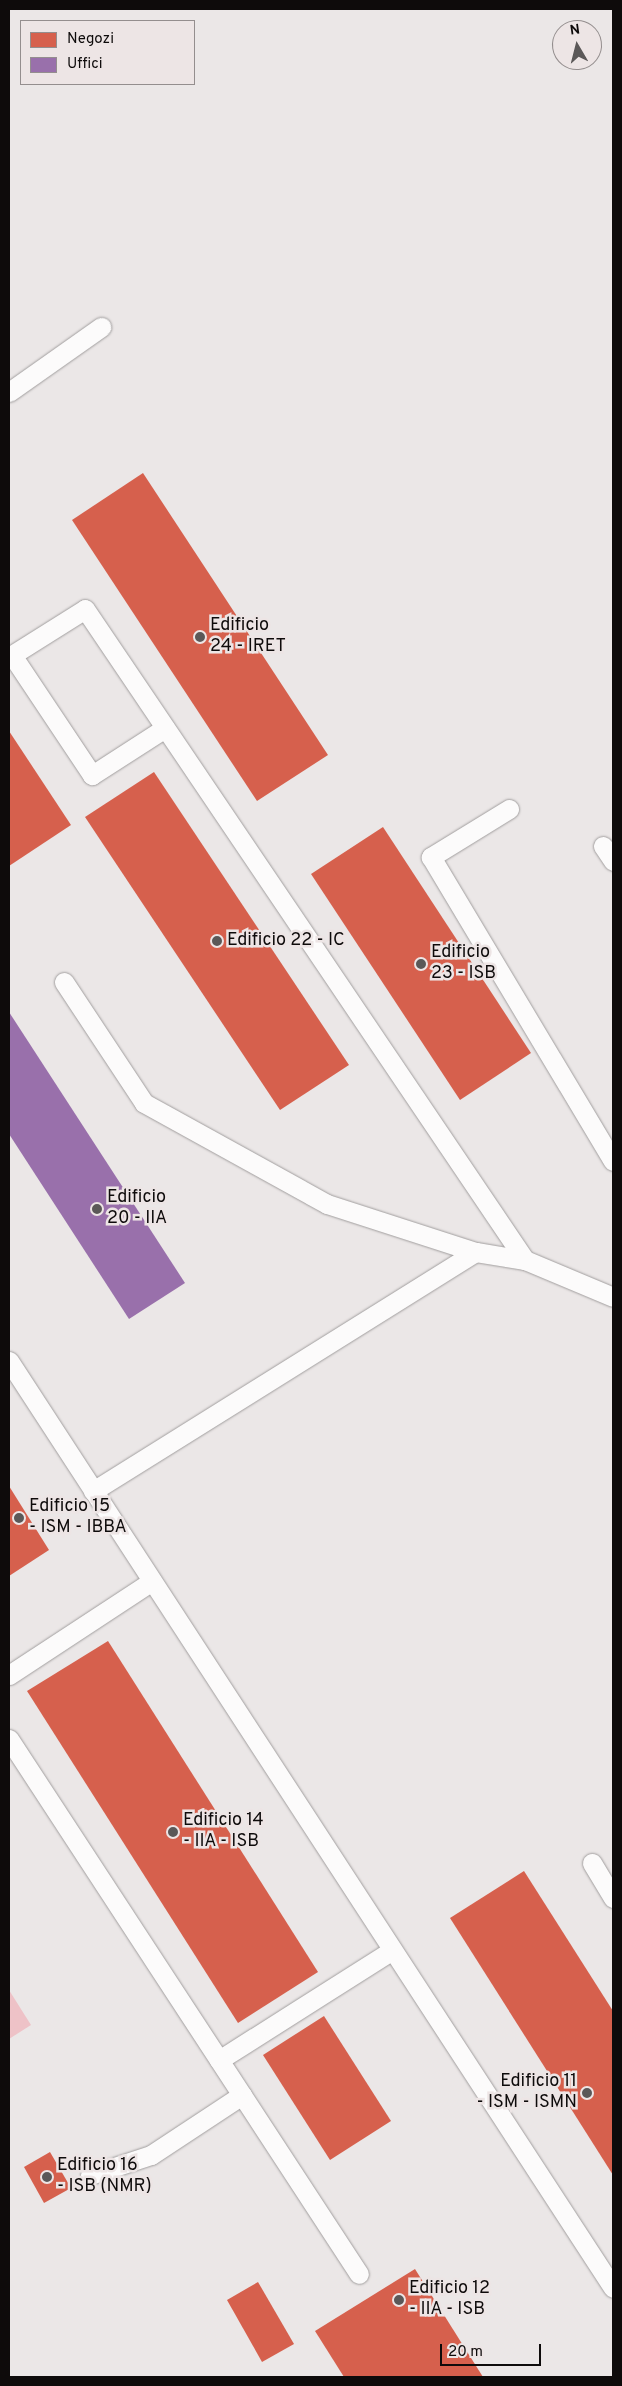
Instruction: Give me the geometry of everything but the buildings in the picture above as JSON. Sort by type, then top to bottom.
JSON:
[{"type":"lane","points":[[9,392],[101,327]]},
{"type":"lane","points":[[165,728],[92,775],[12,654],[85,609],[524,1260]]},
{"type":"lane","points":[[510,809],[431,858],[613,1161]]},
{"type":"lane","points":[[64,982],[144,1103],[327,1204],[476,1252],[524,1260],[613,1297]]},
{"type":"lane","points":[[93,1492],[476,1252]]},
{"type":"lane","points":[[9,1361],[613,2288]]},
{"type":"lane","points":[[9,1675],[152,1582]]},
{"type":"lane","points":[[9,1739],[359,2274]]},
{"type":"lane","points":[[592,1863],[613,1898]]},
{"type":"lane","points":[[219,2060],[392,1950]]},
{"type":"lane","points":[[90,2175],[151,2155],[242,2095]]},
{"type":"shaded area","points":[[9,1990],[31,2025],[9,2039]]},
{"type":"place","name":"Edificio 24 - IRET","points":[[200,637]]},
{"type":"place","name":"Edificio 22 - IC","points":[[217,941]]},
{"type":"place","name":"Edificio 23 - ISB","points":[[421,964]]},
{"type":"place","name":"Edificio 20 - IIA","points":[[97,1209]]},
{"type":"place","name":"Edificio 15 - ISM - IBBA","points":[[19,1518]]},
{"type":"place","name":"Edificio 14 - IIA - ISB","points":[[173,1832]]},
{"type":"place","name":"Edificio 11 - ISM - ISMN","points":[[587,2093]]},
{"type":"place","name":"Edificio 16 - ISB (NMR)","points":[[47,2177]]},
{"type":"place","name":"Edificio 12 - IIA - ISB","points":[[399,2300]]}]
